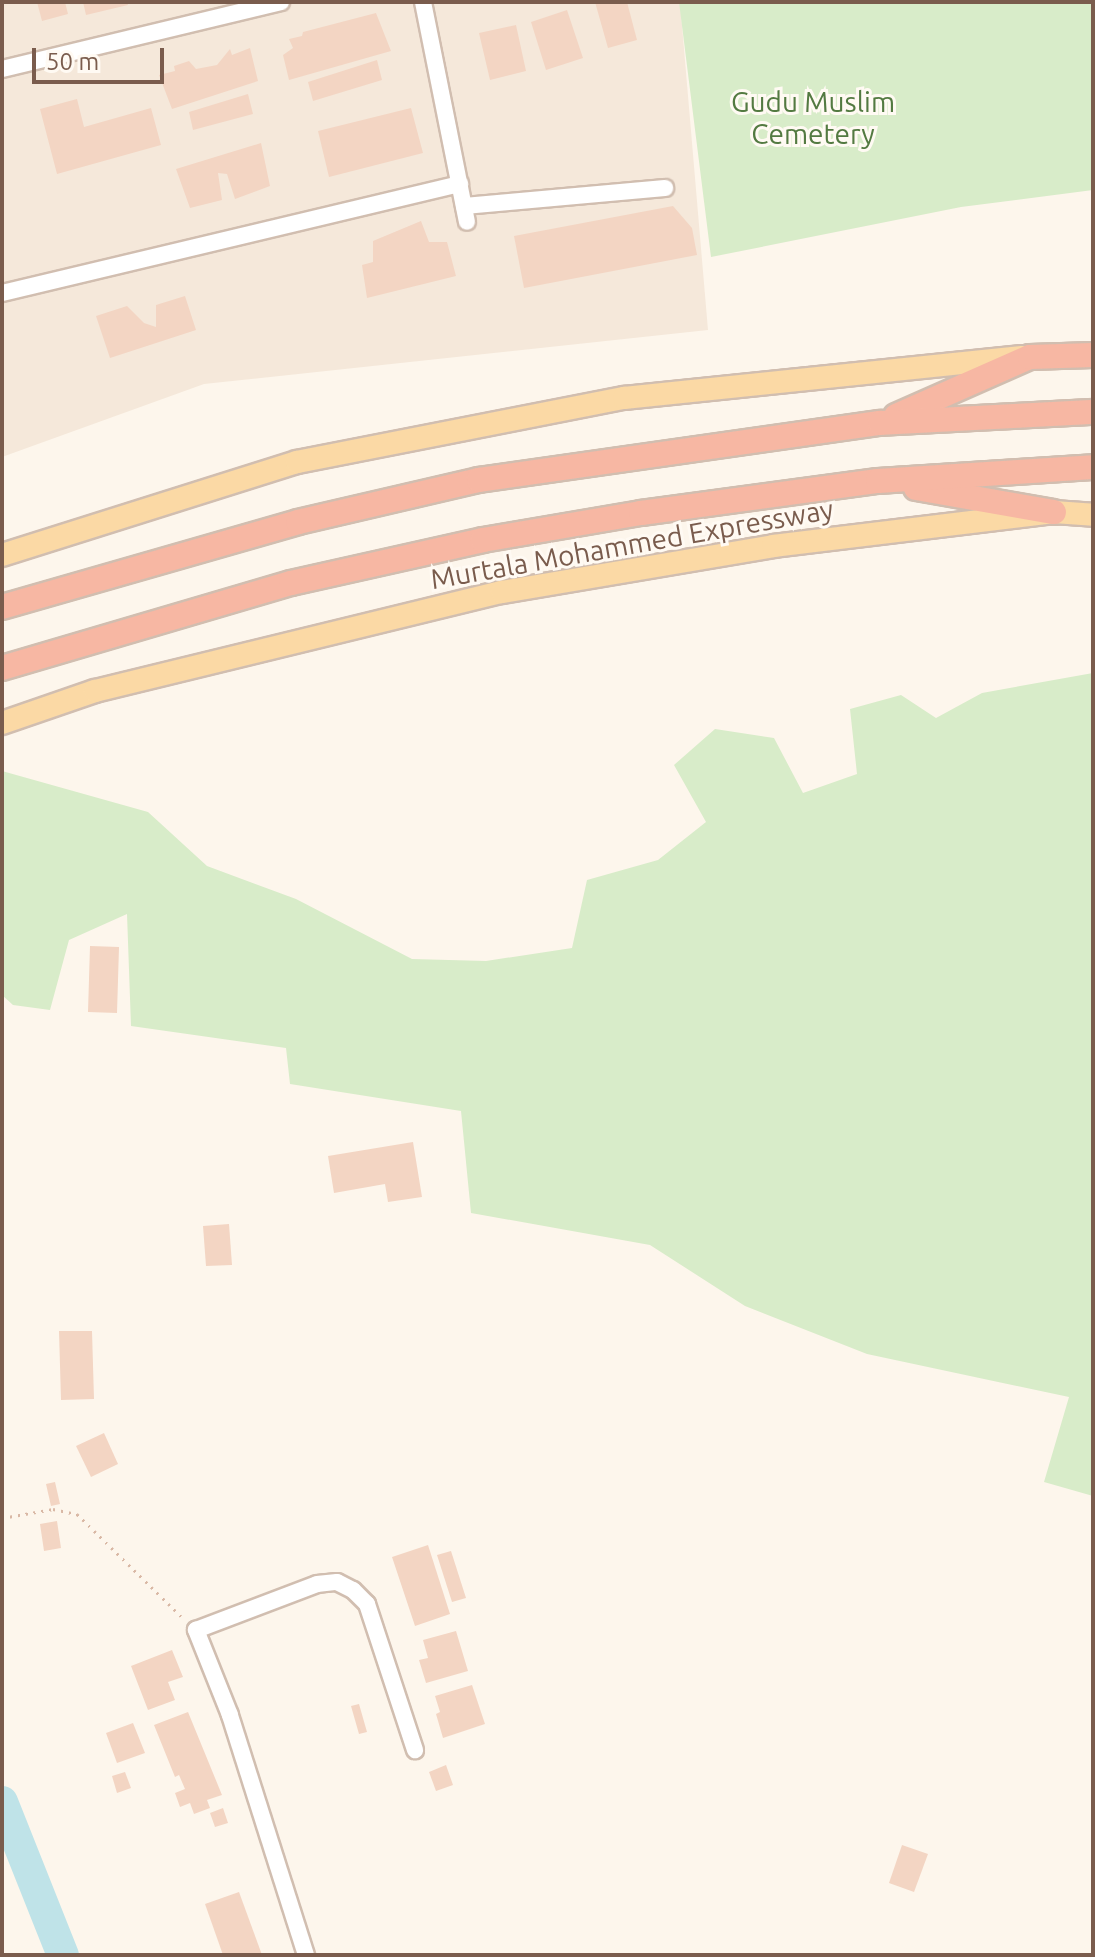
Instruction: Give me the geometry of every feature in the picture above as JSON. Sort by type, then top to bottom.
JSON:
[{"type":"highway","points":[[880,423],[1030,357],[1093,355]]},
{"type":"highway","points":[[2,607],[298,522],[479,480],[880,423],[1093,412]]},
{"type":"highway","name":"Murtala Mohammed Expressway","points":[[2,668],[291,583],[483,540],[641,513],[878,481],[1093,467]]},
{"type":"highway","points":[[878,481],[1054,512]]},
{"type":"main road","points":[[2,555],[297,462],[624,398],[1030,357]]},
{"type":"main road","name":"Murtala Mohammed Expressway","points":[[2,723],[95,691],[502,592],[773,546],[1054,512],[1093,515]]},
{"type":"street","points":[[2,69],[281,2]]},
{"type":"street","points":[[423,2],[466,214],[665,188]]},
{"type":"street","points":[[2,293],[460,184]]},
{"type":"street","points":[[306,1955],[230,1715],[196,1630],[317,1584],[337,1582],[353,1590],[367,1604],[415,1750]]},
{"type":"path","points":[[2,1518],[53,1509],[77,1514],[196,1630]]},
{"type":"shaded area","points":[[2,2],[680,2],[708,330],[204,384],[2,457]]},
{"type":"green space","name":"Gudu Muslim Cemetery","points":[[679,2],[1093,2],[1093,190],[961,207],[711,257]]},
{"type":"green space","points":[[1093,673],[1093,1496],[1044,1482],[1069,1397],[867,1354],[745,1306],[650,1245],[471,1213],[461,1111],[290,1084],[286,1048],[131,1026],[127,914],[69,940],[50,1010],[13,1005],[2,995],[2,771],[148,812],[207,866],[296,899],[412,959],[486,961],[572,948],[587,880],[658,860],[706,822],[674,765],[715,729],[774,738],[803,793],[857,774],[850,709],[901,695],[936,718],[982,693]]},
{"type":"building","points":[[37,2],[65,2],[68,14],[42,21]]},
{"type":"building","points":[[83,2],[127,2],[128,5],[86,15]]},
{"type":"building","points":[[595,2],[627,2],[637,40],[608,48]]},
{"type":"building","points":[[567,10],[583,58],[546,70],[531,22]]},
{"type":"building","points":[[376,13],[391,51],[289,80],[283,55],[293,48],[289,39],[302,36],[303,32]]},
{"type":"building","points":[[516,25],[526,71],[490,80],[479,33]]},
{"type":"building","points":[[250,48],[258,81],[172,109],[159,75],[175,71],[174,66],[189,61],[196,69],[217,65],[230,49],[232,55]]},
{"type":"building","points":[[377,60],[382,80],[313,101],[308,82]]},
{"type":"building","points":[[248,94],[253,114],[193,130],[189,112]]},
{"type":"building","points":[[77,99],[84,127],[151,108],[161,145],[57,174],[40,109]]},
{"type":"building","points":[[411,108],[423,153],[329,177],[318,131]]},
{"type":"building","points":[[261,143],[270,186],[235,199],[227,174],[218,173],[222,200],[190,208],[176,169]]},
{"type":"building","points":[[673,206],[692,228],[697,255],[524,288],[514,236]]},
{"type":"building","points":[[421,221],[429,242],[447,242],[456,276],[367,298],[362,265],[373,262],[373,241]]},
{"type":"building","points":[[185,296],[196,330],[110,358],[96,316],[127,306],[144,323],[156,327],[156,305]]},
{"type":"building","points":[[90,946],[119,947],[117,1013],[88,1012]]},
{"type":"building","points":[[413,1142],[422,1197],[388,1202],[385,1184],[334,1193],[328,1156]]},
{"type":"building","points":[[229,1224],[232,1265],[206,1266],[203,1226]]},
{"type":"building","points":[[59,1331],[92,1331],[94,1399],[61,1400]]},
{"type":"building","points":[[104,1433],[118,1464],[91,1477],[76,1446]]},
{"type":"building","points":[[55,1482],[60,1504],[51,1506],[46,1484]]},
{"type":"building","points":[[57,1521],[61,1548],[44,1551],[40,1524]]},
{"type":"building","points":[[428,1545],[450,1614],[415,1626],[392,1557]]},
{"type":"building","points":[[451,1551],[466,1598],[452,1602],[437,1555]]},
{"type":"building","points":[[456,1631],[468,1671],[426,1683],[419,1660],[428,1658],[423,1640]]},
{"type":"building","points":[[172,1650],[183,1677],[168,1682],[175,1700],[148,1710],[131,1666]]},
{"type":"building","points":[[472,1685],[485,1724],[443,1738],[435,1696]]},
{"type":"building","points":[[359,1704],[367,1732],[359,1734],[351,1706]]},
{"type":"building","points":[[188,1712],[222,1795],[207,1800],[210,1808],[194,1814],[190,1803],[180,1807],[175,1793],[185,1789],[179,1775],[175,1777],[154,1725]]},
{"type":"building","points":[[133,1723],[145,1753],[117,1763],[106,1733]]},
{"type":"building","points":[[446,1765],[453,1785],[436,1791],[429,1772]]},
{"type":"building","points":[[125,1772],[131,1788],[117,1793],[112,1776]]},
{"type":"building","points":[[223,1808],[228,1823],[215,1827],[210,1813]]},
{"type":"building","points":[[902,1845],[928,1854],[914,1892],[889,1883]]},
{"type":"building","points":[[239,1892],[262,1955],[223,1955],[205,1904]]},
{"type":"waterway","points":[[2,1802],[63,1955]]}]
